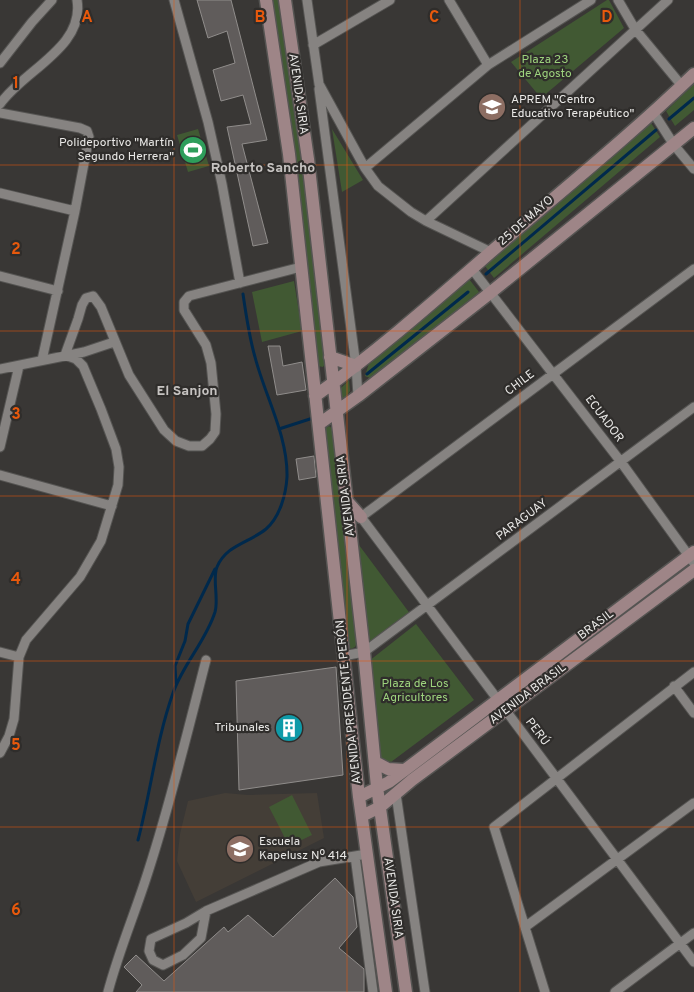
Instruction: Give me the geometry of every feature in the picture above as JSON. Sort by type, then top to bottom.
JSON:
[{"type":"main road","name":"AVENIDA SIRIA","points":[[266,0],[288,154],[318,418]]},
{"type":"main road","name":"AVENIDA SIRIA","points":[[285,0],[308,159],[332,384],[364,652],[377,787],[406,992]]},
{"type":"main road","name":"25 DE MAYO","points":[[315,396],[474,273],[491,252],[655,116],[694,74]]},
{"type":"main road","points":[[318,418],[336,412],[358,396],[488,290],[694,128]]},
{"type":"main road","points":[[330,357],[356,366]]},
{"type":"main road","name":"AVENIDA PRESIDENTE PERÓN","points":[[318,418],[362,816],[361,855],[386,992]]},
{"type":"main road","points":[[346,500],[361,517]]},
{"type":"main road","name":"BRASIL","points":[[497,700],[692,557]]},
{"type":"main road","name":"AVENIDA BRASIL","points":[[362,816],[380,807],[694,570]]},
{"type":"main road","name":"AVENIDA BRASIL","points":[[359,797],[389,782],[497,700]]},
{"type":"main road","points":[[375,762],[388,769],[404,770]]},
{"type":"street","points":[[0,63],[52,0]]},
{"type":"street","points":[[0,104],[15,86],[62,47],[74,30],[79,11],[77,0]]},
{"type":"street","points":[[174,0],[210,131],[222,184],[240,283]]},
{"type":"street","points":[[307,0],[356,366],[358,396]]},
{"type":"street","points":[[313,45],[390,0]]},
{"type":"street","points":[[449,0],[488,65]]},
{"type":"street","points":[[364,168],[488,65],[591,0]]},
{"type":"street","points":[[618,0],[635,29],[682,86]]},
{"type":"street","points":[[426,221],[668,0]]},
{"type":"street","points":[[318,84],[364,168],[378,186],[394,200],[426,221],[491,252]]},
{"type":"street","points":[[0,113],[80,128],[87,131],[89,137],[75,211],[42,360]]},
{"type":"street","points":[[655,116],[694,169]]},
{"type":"street","points":[[0,193],[75,211]]},
{"type":"street","points":[[65,356],[82,305],[86,298],[94,296],[101,307],[129,375],[164,430],[176,440],[189,446],[202,446],[215,432],[216,414],[211,363],[206,345],[184,310],[184,302],[189,296],[301,267]]},
{"type":"street","name":"CHILE","points":[[361,517],[694,269]]},
{"type":"street","name":"ECUADOR","points":[[474,273],[554,374],[692,557]]},
{"type":"street","points":[[0,276],[58,291]]},
{"type":"street","points":[[0,369],[84,352],[114,342]]},
{"type":"street","points":[[0,753],[9,736],[14,719],[19,657],[30,635],[80,577],[101,541],[118,485],[119,467],[116,449],[83,366],[76,359],[65,356]]},
{"type":"street","points":[[0,447],[19,366]]},
{"type":"street","name":"PARAGUAY","points":[[364,652],[694,407]]},
{"type":"street","points":[[0,475],[112,506]]},
{"type":"street","name":"PERÚ","points":[[361,517],[694,962]]},
{"type":"street","points":[[0,652],[19,657]]},
{"type":"street","points":[[343,656],[364,652]]},
{"type":"street","points":[[108,992],[118,954],[149,870],[184,748],[206,660]]},
{"type":"street","points":[[545,992],[494,827],[694,672]]},
{"type":"street","points":[[674,686],[694,713]]},
{"type":"street","points":[[396,794],[426,992]]},
{"type":"street","points":[[524,927],[694,803]]},
{"type":"street","points":[[206,911],[201,938],[183,955],[163,965],[153,960],[149,951],[151,939],[186,923],[206,911],[319,862],[361,855],[373,992]]},
{"type":"street","points":[[615,992],[694,933]]},
{"type":"shaded area","name":"Escuela Kapelusz Nº 414","points":[[225,793],[248,795],[317,793],[324,838],[196,902],[177,861],[180,834],[188,801]]},
{"type":"green space","points":[[271,0],[280,0],[303,160],[325,364],[323,367],[318,366]]},
{"type":"green space","name":"Plaza 23 de Agosto","points":[[609,0],[624,28],[541,98],[511,62]]},
{"type":"green space","points":[[694,84],[694,110],[675,126],[666,111]]},
{"type":"green space","points":[[651,123],[660,137],[494,278],[485,266]]},
{"type":"green space","name":"Polideportivo \"Martín Segundo Herrera\"","points":[[198,129],[209,166],[188,172],[177,135]]},
{"type":"green space","points":[[332,129],[363,180],[342,192]]},
{"type":"green space","points":[[469,279],[479,292],[372,379],[365,376],[369,363]]},
{"type":"green space","points":[[294,281],[302,331],[262,342],[252,292]]},
{"type":"green space","points":[[349,380],[350,391],[342,403],[339,390]]},
{"type":"green space","points":[[329,426],[333,429],[357,643],[351,649],[348,646],[324,429]]},
{"type":"green space","points":[[356,541],[411,615],[368,645]]},
{"type":"green space","name":"Plaza de Los Agricultores","points":[[416,624],[474,700],[391,762],[380,759],[369,661]]},
{"type":"green space","points":[[292,795],[312,835],[289,846],[269,807]]},
{"type":"building","points":[[197,0],[231,0],[267,140],[242,144],[268,243],[253,246],[227,127],[251,124],[243,95],[221,101],[213,70],[235,63],[227,31],[208,38]]},
{"type":"building","points":[[268,346],[280,346],[283,366],[302,362],[306,390],[277,395]]},
{"type":"building","points":[[314,456],[316,477],[299,480],[296,459]]},
{"type":"building","name":"Tribunales","points":[[336,667],[343,775],[239,790],[236,681]]},
{"type":"building","points":[[335,878],[353,897],[357,927],[339,948],[364,969],[364,992],[136,992],[142,985],[124,967],[136,955],[164,981],[224,927],[228,932],[248,915],[273,937]]},
{"type":"waterway","points":[[669,119],[694,98]]},
{"type":"waterway","points":[[486,274],[656,130]]},
{"type":"waterway","points":[[367,374],[468,292]]},
{"type":"waterway","points":[[138,840],[162,729],[173,693],[177,682],[206,633],[215,612],[215,577],[217,567],[232,549],[259,534],[271,524],[279,512],[285,491],[287,477],[284,446],[259,372],[248,326],[243,294]]},
{"type":"waterway","points":[[279,429],[313,418]]},
{"type":"waterway","points":[[176,684],[175,666],[185,641],[188,624],[215,569]]},
{"type":"place","name":"APREM \"Centro Educativo Terapéutico\"","points":[[492,107]]},
{"type":"place","name":"Polideportivo \"Martín Segundo Herrera\"","points":[[193,150]]},
{"type":"place","name":"Tribunales","points":[[289,728]]},
{"type":"place","name":"Escuela Kapelusz Nº 414","points":[[240,849]]},
{"type":"district","name":"Roberto Sancho","points":[[263,168]]},
{"type":"district","name":"El Sanjon","points":[[187,391]]}]
